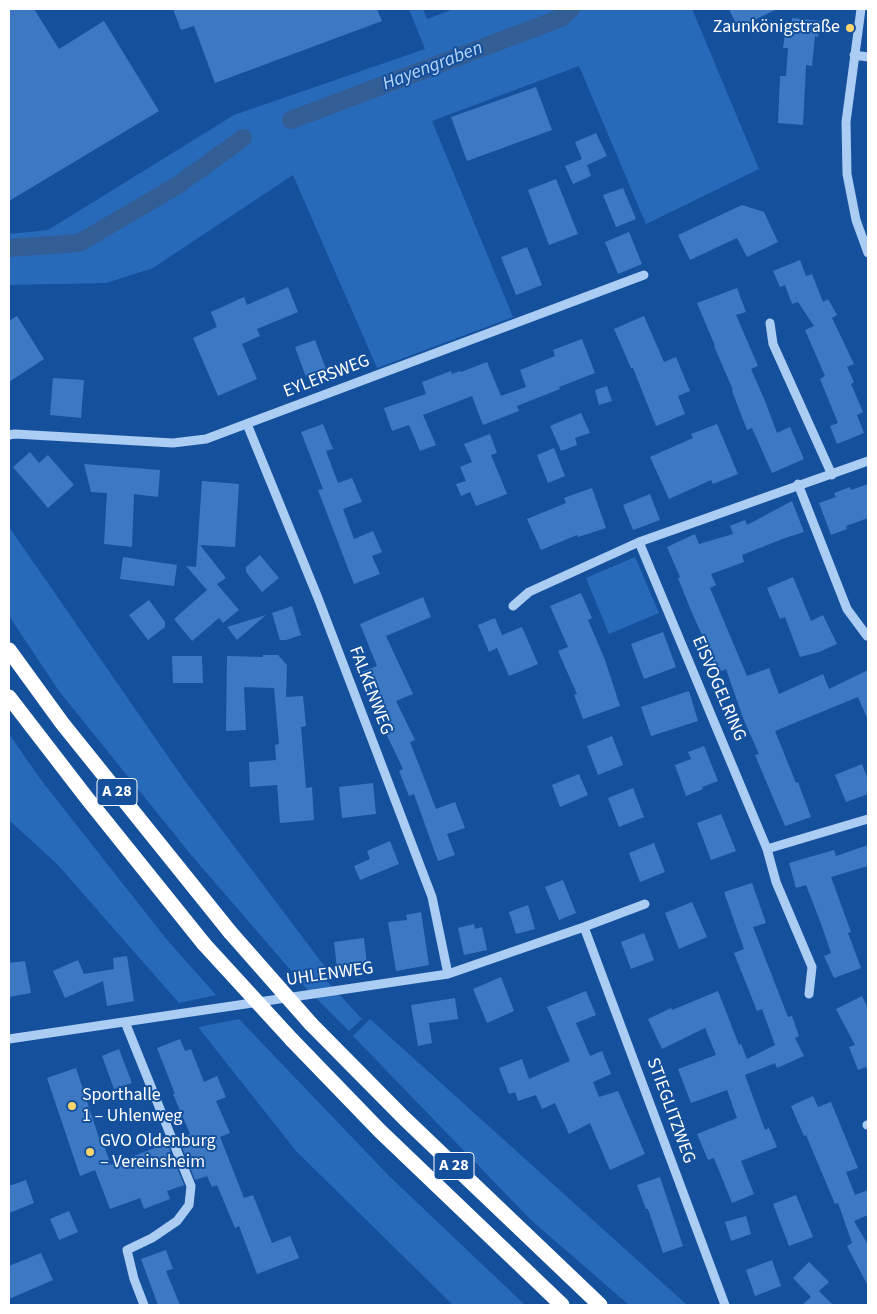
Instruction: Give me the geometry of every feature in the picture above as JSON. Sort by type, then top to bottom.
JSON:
[{"type":"highway","name":"A 28","points":[[9,650],[62,723],[230,932],[311,1024],[444,1157],[600,1305]]},
{"type":"highway","name":"A 28","points":[[9,697],[86,797],[204,944],[292,1040],[401,1151],[562,1305]]},
{"type":"street","points":[[861,9],[846,122],[847,174],[856,220],[868,253]]},
{"type":"street","points":[[854,55],[868,57]]},
{"type":"street","name":"EYLERSWEG","points":[[9,435],[174,443],[206,439],[644,275]]},
{"type":"street","points":[[770,323],[774,344],[832,475]]},
{"type":"street","name":"FALKENWEG","points":[[247,424],[318,598],[432,897],[448,974]]},
{"type":"street","points":[[513,606],[529,592],[639,542],[798,484],[832,475],[868,461]]},
{"type":"street","points":[[798,484],[847,609],[867,636]]},
{"type":"street","name":"EISVOGELRING","points":[[639,542],[767,850],[776,882],[812,967],[809,994]]},
{"type":"street","points":[[767,850],[868,819]]},
{"type":"street","name":"UHLENWEG","points":[[9,1038],[448,974],[584,928],[645,904]]},
{"type":"street","name":"STIEGLITZWEG","points":[[584,928],[724,1305]]},
{"type":"street","points":[[124,1022],[191,1186],[189,1205],[177,1221],[152,1238],[126,1250],[144,1305]]},
{"type":"shaded area","points":[[409,9],[423,9],[427,19],[454,9],[692,9],[759,169],[646,224],[579,66],[432,121],[513,317],[377,368],[293,175],[153,268],[106,283],[9,285],[9,234],[48,230],[234,115],[425,49]]},
{"type":"shaded area","points":[[9,527],[185,781],[325,967],[322,976],[362,1019],[349,1031],[307,989],[192,856],[59,691],[9,616]]},
{"type":"shaded area","points":[[635,557],[659,613],[609,634],[586,578]]},
{"type":"shaded area","points":[[9,734],[41,780],[168,941],[216,995],[179,1003],[58,865],[10,821]]},
{"type":"shaded area","points":[[239,1019],[389,1176],[525,1305],[453,1305],[296,1151],[198,1027]]},
{"type":"shaded area","points":[[370,1019],[687,1305],[629,1305],[531,1220],[353,1036]]},
{"type":"building","points":[[9,9],[34,9],[59,49],[104,21],[159,111],[9,201]]},
{"type":"building","points":[[173,9],[377,9],[382,21],[215,83],[194,26],[181,30]]},
{"type":"building","points":[[729,9],[777,9],[738,28]]},
{"type":"building","points":[[792,18],[820,21],[818,37],[815,36],[812,66],[806,65],[803,125],[778,123],[780,76],[786,76],[788,48],[783,48],[785,33],[791,34]]},
{"type":"building","points":[[536,87],[552,130],[467,161],[451,117]]},
{"type":"building","points":[[596,133],[607,156],[587,165],[591,176],[573,184],[565,166],[582,159],[575,142]]},
{"type":"building","points":[[556,179],[578,234],[549,245],[528,190]]},
{"type":"building","points":[[623,188],[636,219],[616,227],[603,195]]},
{"type":"building","points":[[742,205],[764,212],[778,242],[747,257],[737,238],[690,260],[678,235]]},
{"type":"building","points":[[629,232],[642,264],[618,274],[605,242]]},
{"type":"building","points":[[527,247],[542,285],[516,295],[501,257]]},
{"type":"building","points":[[800,260],[806,276],[812,274],[823,302],[828,299],[837,315],[832,318],[854,364],[847,367],[854,382],[851,384],[863,412],[857,415],[864,433],[837,444],[830,426],[838,423],[820,379],[825,376],[805,330],[814,326],[798,302],[792,304],[785,285],[780,287],[773,271]]},
{"type":"building","points":[[288,287],[298,312],[257,329],[260,336],[242,344],[257,379],[218,396],[193,338],[217,327],[211,312],[244,297],[247,305]]},
{"type":"building","points":[[737,288],[746,312],[736,315],[758,366],[751,369],[777,433],[790,427],[804,459],[772,473],[752,428],[747,430],[733,390],[697,303]]},
{"type":"building","points":[[17,316],[44,359],[9,382],[9,321]]},
{"type":"building","points":[[644,316],[664,362],[676,357],[690,391],[678,396],[685,414],[656,426],[633,368],[631,368],[614,329]]},
{"type":"building","points":[[582,339],[595,373],[517,406],[519,411],[483,425],[472,396],[423,415],[436,445],[420,451],[409,425],[392,431],[384,408],[426,394],[422,382],[451,371],[452,374],[461,372],[487,362],[501,396],[526,387],[520,370],[555,356],[553,350]]},
{"type":"building","points":[[315,340],[326,369],[306,377],[295,347]]},
{"type":"building","points":[[53,378],[84,380],[81,418],[50,415]]},
{"type":"building","points":[[607,386],[612,401],[599,405],[595,390]]},
{"type":"building","points":[[581,413],[590,433],[575,438],[577,445],[561,451],[550,426]]},
{"type":"building","points":[[323,424],[333,449],[326,451],[338,483],[352,478],[362,502],[343,509],[354,539],[373,531],[382,552],[372,556],[380,574],[354,584],[318,490],[323,489],[301,432]]},
{"type":"building","points":[[717,424],[738,474],[713,484],[711,480],[669,499],[650,457],[693,438],[691,434]]},
{"type":"building","points":[[490,434],[497,453],[491,455],[507,494],[476,506],[470,492],[461,496],[456,484],[466,481],[460,467],[472,462],[464,444]]},
{"type":"building","points":[[554,448],[565,476],[548,483],[537,455]]},
{"type":"building","points":[[30,452],[39,463],[48,455],[74,485],[48,508],[13,467]]},
{"type":"building","points":[[84,464],[160,470],[158,497],[134,494],[132,547],[104,544],[107,493],[91,492]]},
{"type":"building","points":[[202,481],[239,484],[235,547],[200,545],[226,578],[217,584],[239,610],[223,623],[219,618],[192,641],[174,619],[207,590],[186,566],[196,567]]},
{"type":"building","points":[[868,484],[868,518],[846,526],[847,529],[831,535],[819,503],[836,497],[834,493],[850,487],[851,490]]},
{"type":"building","points":[[592,488],[606,528],[578,537],[577,535],[541,550],[527,519],[566,503],[564,498]]},
{"type":"building","points":[[650,494],[660,520],[633,530],[623,505]]},
{"type":"building","points":[[792,501],[804,532],[742,555],[744,562],[711,574],[716,585],[710,588],[747,676],[769,668],[779,694],[823,674],[829,689],[868,670],[868,720],[858,697],[775,731],[796,783],[798,782],[811,817],[785,826],[755,755],[759,754],[743,718],[726,669],[717,673],[667,547],[695,534],[699,544],[733,534],[730,526],[745,520],[747,525]]},
{"type":"building","points":[[260,555],[279,578],[262,592],[246,572],[246,567]]},
{"type":"building","points":[[123,557],[177,565],[174,586],[120,579]]},
{"type":"building","points":[[793,577],[811,621],[823,615],[837,644],[819,652],[800,657],[785,617],[780,619],[767,588]]},
{"type":"building","points":[[581,593],[592,618],[588,620],[605,660],[620,706],[583,719],[574,695],[577,694],[558,651],[568,647],[550,606]]},
{"type":"building","points":[[423,597],[431,617],[386,636],[413,694],[396,701],[415,740],[410,742],[436,809],[455,802],[465,828],[447,834],[455,855],[438,861],[414,794],[409,796],[399,771],[403,769],[383,727],[361,672],[377,666],[360,624]]},
{"type":"building","points":[[149,600],[165,622],[165,627],[148,640],[129,615]]},
{"type":"building","points":[[292,606],[301,635],[280,640],[272,613]]},
{"type":"building","points":[[266,615],[237,640],[227,627]]},
{"type":"building","points":[[495,618],[502,635],[522,627],[538,664],[509,676],[497,648],[489,652],[478,625]]},
{"type":"building","points":[[663,632],[676,667],[644,679],[631,644]]},
{"type":"building","points":[[263,655],[278,655],[287,665],[286,697],[303,696],[306,726],[301,727],[306,788],[312,787],[314,820],[280,823],[277,785],[250,787],[249,762],[276,760],[275,745],[279,744],[274,688],[244,687],[246,730],[226,731],[227,656],[263,657]]},
{"type":"building","points":[[172,656],[202,656],[203,683],[173,683]]},
{"type":"building","points":[[689,691],[698,721],[651,736],[641,707]]},
{"type":"building","points":[[612,736],[623,765],[598,775],[587,746]]},
{"type":"building","points":[[704,746],[718,781],[686,796],[675,765],[691,759],[688,752]]},
{"type":"building","points":[[862,764],[868,780],[868,794],[846,802],[835,775]]},
{"type":"building","points":[[579,774],[588,795],[560,807],[552,785]]},
{"type":"building","points":[[373,783],[376,814],[342,818],[339,787]]},
{"type":"building","points":[[633,788],[644,817],[619,827],[608,798]]},
{"type":"building","points":[[721,814],[736,851],[711,860],[697,823]]},
{"type":"building","points":[[390,841],[399,864],[360,880],[354,866],[370,859],[367,851]]},
{"type":"building","points":[[654,843],[665,872],[640,882],[629,853]]},
{"type":"building","points":[[868,845],[868,866],[831,877],[851,932],[848,933],[861,968],[834,978],[824,956],[831,953],[806,885],[796,888],[789,863],[834,850],[836,856]]},
{"type":"building","points":[[563,880],[576,913],[559,920],[545,887]]},
{"type":"building","points":[[752,883],[766,923],[753,927],[788,1017],[792,1016],[799,1036],[795,1038],[804,1056],[777,1068],[775,1063],[745,1075],[765,1130],[769,1128],[777,1147],[741,1161],[754,1194],[732,1203],[714,1158],[708,1160],[697,1134],[737,1118],[727,1090],[691,1103],[678,1069],[716,1055],[705,1028],[662,1049],[648,1019],[671,1008],[672,1010],[718,991],[739,1045],[741,1044],[747,1059],[775,1045],[762,1009],[757,1011],[734,953],[744,949],[724,892]]},
{"type":"building","points":[[692,902],[707,937],[679,949],[665,913]]},
{"type":"building","points":[[528,905],[535,929],[516,934],[509,912]]},
{"type":"building","points":[[421,912],[429,965],[396,971],[388,922],[407,920],[406,915]]},
{"type":"building","points":[[474,924],[475,929],[482,927],[487,950],[464,955],[458,928]]},
{"type":"building","points":[[644,933],[654,960],[631,969],[621,942]]},
{"type":"building","points":[[364,938],[367,966],[337,969],[334,942]]},
{"type":"building","points":[[127,956],[134,1001],[107,1006],[103,981],[65,998],[53,971],[78,960],[84,974],[114,969],[113,958]]},
{"type":"building","points":[[25,961],[31,993],[9,997],[9,963]]},
{"type":"building","points":[[501,977],[514,1011],[487,1023],[473,989]]},
{"type":"building","points":[[586,991],[596,1015],[576,1023],[590,1056],[602,1051],[611,1074],[593,1082],[599,1097],[618,1091],[645,1154],[610,1170],[590,1123],[569,1134],[555,1103],[542,1109],[536,1095],[518,1101],[515,1092],[509,1094],[499,1068],[522,1059],[529,1079],[570,1061],[547,1007]]},
{"type":"building","points":[[862,996],[868,1008],[868,1072],[866,1067],[858,1070],[849,1047],[855,1045],[836,1009]]},
{"type":"building","points":[[455,998],[458,1019],[429,1023],[432,1043],[418,1046],[411,1005]]},
{"type":"building","points":[[180,1039],[185,1051],[191,1049],[204,1082],[217,1076],[226,1097],[216,1101],[230,1133],[220,1137],[244,1198],[253,1195],[272,1243],[290,1236],[299,1258],[257,1274],[239,1226],[235,1228],[217,1185],[212,1187],[207,1176],[195,1180],[179,1139],[190,1134],[173,1094],[175,1094],[157,1048]]},
{"type":"building","points":[[119,1049],[132,1083],[114,1089],[102,1056]]},
{"type":"building","points":[[76,1068],[102,1147],[104,1146],[111,1165],[167,1143],[184,1185],[167,1191],[170,1199],[144,1209],[140,1198],[110,1209],[95,1170],[80,1176],[47,1078]]},
{"type":"building","points":[[813,1096],[818,1107],[831,1102],[858,1168],[846,1172],[855,1195],[868,1190],[868,1215],[854,1221],[868,1245],[868,1286],[847,1246],[852,1243],[838,1203],[835,1204],[806,1135],[804,1136],[791,1106]]},
{"type":"building","points":[[660,1177],[683,1246],[663,1253],[648,1209],[646,1209],[637,1185]]},
{"type":"building","points":[[26,1180],[34,1203],[9,1213],[9,1186]]},
{"type":"building","points":[[796,1195],[813,1237],[789,1246],[773,1204]]},
{"type":"building","points":[[69,1211],[78,1232],[59,1240],[50,1219]]},
{"type":"building","points":[[746,1216],[751,1234],[731,1241],[725,1222]]},
{"type":"building","points":[[166,1250],[173,1269],[166,1271],[180,1305],[158,1305],[141,1259]]},
{"type":"building","points":[[41,1253],[53,1280],[9,1299],[9,1266]]},
{"type":"building","points":[[772,1260],[781,1286],[755,1296],[746,1270]]},
{"type":"building","points":[[809,1262],[829,1282],[819,1291],[833,1305],[802,1305],[811,1297],[793,1278]]},
{"type":"waterway","name":"Hayengraben","points":[[291,120],[561,18],[571,9]]},
{"type":"waterway","name":"Hayengraben","points":[[9,248],[79,243],[178,185],[243,138]]},
{"type":"place","name":"Zaunkönigstraße","points":[[850,28]]},
{"type":"place","name":"Sporthalle 1 – Uhlenweg","points":[[72,1106]]},
{"type":"place","name":"GVO Oldenburg – Vereinsheim","points":[[90,1152]]}]
